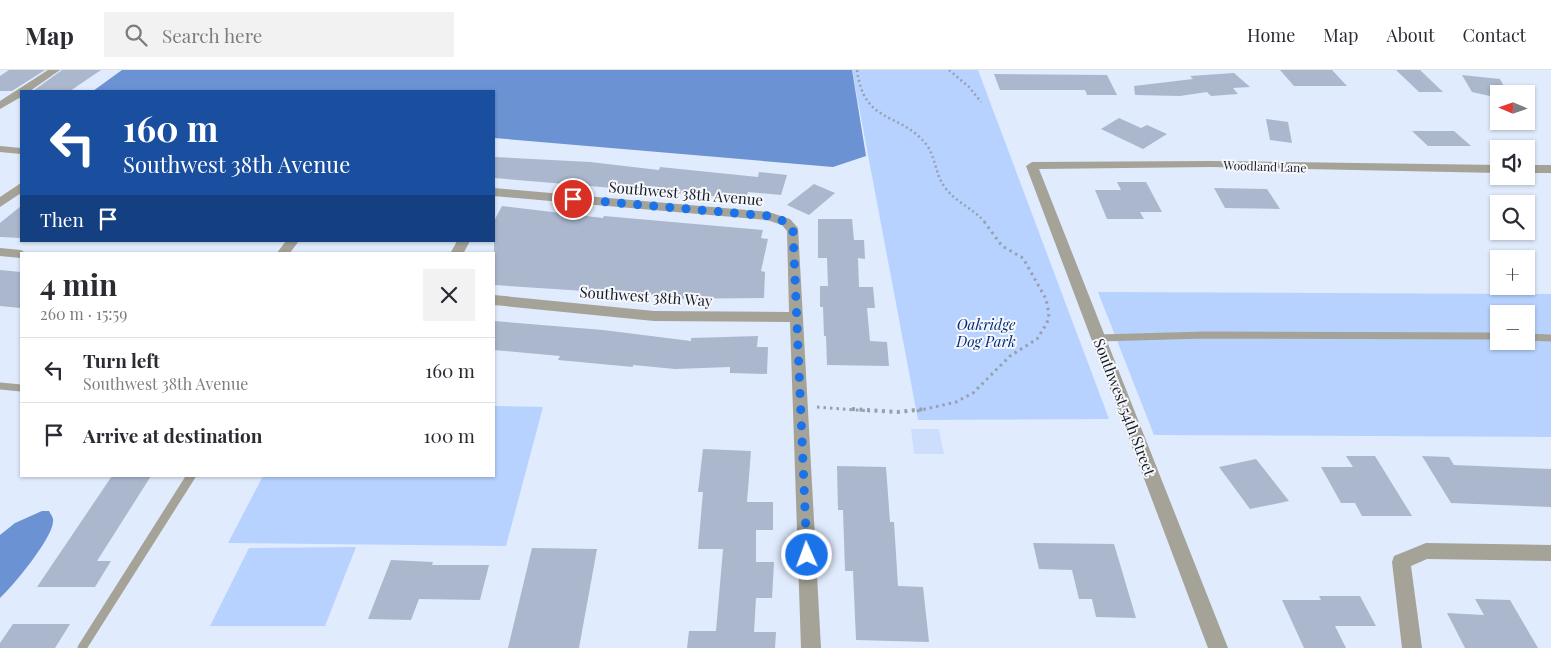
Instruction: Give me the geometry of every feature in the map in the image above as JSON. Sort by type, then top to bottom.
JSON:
[{"type":"street","points":[[25,90],[55,70]]},
{"type":"street","points":[[0,106],[20,93]]},
{"type":"street","points":[[0,149],[20,151]]},
{"type":"street","name":"Woodland Lane","points":[[1032,166],[1211,164],[1490,169]]},
{"type":"street","name":"Southwest 54th Street","points":[[1032,166],[1218,648]]},
{"type":"street","points":[[1535,169],[1551,169]]},
{"type":"street","points":[[0,203],[20,188]]},
{"type":"street","name":"Southwest 38th Avenue","points":[[495,192],[769,216],[786,222],[793,231],[797,317]]},
{"type":"street","points":[[284,252],[292,242]]},
{"type":"street","points":[[0,252],[20,254]]},
{"type":"street","name":"Southwest 38th Way","points":[[495,300],[654,316],[797,317]]},
{"type":"street","points":[[797,317],[811,648]]},
{"type":"street","points":[[1412,648],[1401,562],[1426,551],[1551,553]]},
{"type":"lane","points":[[1099,338],[1205,335],[1490,336]]},
{"type":"lane","points":[[1535,337],[1551,338]]},
{"type":"lane","points":[[0,386],[20,388]]},
{"type":"lane","points":[[82,648],[190,477]]},
{"type":"path","points":[[801,407],[900,411],[930,409],[958,402],[993,376],[1012,354],[1043,333],[1049,314],[1044,290],[1022,256],[1002,246],[993,231],[980,216],[944,188],[936,162],[925,142],[912,131],[886,118],[864,101],[858,86],[857,70]]},
{"type":"path","points":[[949,70],[969,87],[981,102]]},
{"type":"shaded area","points":[[122,70],[852,70],[866,156],[833,167],[495,138],[495,90],[94,90]]},
{"type":"shaded area","points":[[911,429],[939,429],[944,454],[914,454]]},
{"type":"shaded area","points":[[42,511],[49,511],[52,516],[51,530],[31,562],[0,598],[0,535],[15,523]]},
{"type":"green space","name":"Oakridge Dog Park","points":[[852,70],[978,70],[1109,419],[918,420]]},
{"type":"green space","points":[[1098,292],[1551,294],[1551,437],[1154,435]]},
{"type":"green space","points":[[495,406],[543,407],[506,546],[228,543],[262,477],[495,477]]},
{"type":"green space","points":[[356,547],[325,626],[210,626],[249,548]]},
{"type":"building","points":[[9,70],[45,70],[12,91],[0,91],[0,76]]},
{"type":"building","points":[[62,70],[101,70],[71,90],[34,90]]},
{"type":"building","points":[[1280,70],[1332,70],[1347,86],[1294,86]]},
{"type":"building","points":[[1396,70],[1420,70],[1443,92],[1419,92]]},
{"type":"building","points":[[1234,73],[1250,87],[1233,88],[1238,94],[1211,96],[1207,92],[1180,96],[1135,95],[1134,86],[1193,79],[1190,76]]},
{"type":"building","points":[[994,74],[1107,75],[1117,95],[1087,95],[1085,90],[1000,90]]},
{"type":"building","points":[[1462,75],[1500,79],[1503,85],[1490,85],[1490,96],[1472,92]]},
{"type":"building","points":[[1119,118],[1141,128],[1147,125],[1167,134],[1143,149],[1101,129]]},
{"type":"building","points":[[1266,119],[1288,122],[1292,143],[1270,140]]},
{"type":"building","points":[[1412,131],[1454,131],[1471,146],[1428,146]]},
{"type":"building","points":[[495,157],[590,162],[659,170],[660,167],[758,177],[759,172],[787,175],[781,195],[748,192],[746,199],[495,178]]},
{"type":"building","points":[[1117,182],[1146,182],[1162,212],[1140,212],[1144,219],[1107,219],[1095,190],[1121,190]]},
{"type":"building","points":[[814,184],[835,193],[809,215],[787,205]]},
{"type":"building","points":[[1214,188],[1267,189],[1280,209],[1225,208]]},
{"type":"building","points":[[502,206],[603,218],[604,216],[763,230],[761,238],[768,239],[761,271],[765,272],[764,298],[660,299],[660,296],[601,290],[600,292],[495,285],[495,219]]},
{"type":"building","points":[[20,207],[20,238],[0,237],[0,223]]},
{"type":"building","points":[[818,219],[852,219],[854,240],[864,240],[865,259],[858,258],[859,287],[873,287],[875,308],[867,308],[870,341],[887,342],[889,366],[827,365],[823,307],[820,307],[820,286],[828,286],[827,258],[818,258]]},
{"type":"building","points":[[0,270],[20,272],[20,308],[0,306]]},
{"type":"building","points":[[495,321],[603,330],[691,341],[691,338],[758,336],[757,347],[768,347],[767,374],[730,373],[730,367],[675,369],[633,365],[633,367],[558,360],[560,356],[495,350]]},
{"type":"building","points":[[703,449],[751,451],[747,502],[773,502],[773,530],[756,530],[756,562],[774,562],[772,598],[756,598],[754,632],[776,632],[775,648],[687,648],[689,631],[716,631],[723,549],[698,549],[703,492],[698,492]]},
{"type":"building","points":[[1346,456],[1375,456],[1412,516],[1362,516],[1355,503],[1341,503],[1321,467],[1353,467]]},
{"type":"building","points":[[1422,456],[1449,457],[1454,465],[1551,469],[1551,507],[1451,503]]},
{"type":"building","points":[[1256,459],[1289,501],[1250,509],[1219,467]]},
{"type":"building","points":[[837,466],[886,467],[890,522],[894,522],[898,586],[923,587],[929,642],[856,640],[853,571],[845,571],[843,510],[838,510]]},
{"type":"building","points":[[111,477],[150,477],[97,561],[111,561],[95,587],[37,587]]},
{"type":"building","points":[[1033,543],[1114,544],[1136,618],[1096,617],[1092,599],[1079,599],[1072,570],[1039,569]]},
{"type":"building","points":[[532,548],[597,549],[579,648],[508,648]]},
{"type":"building","points":[[391,560],[433,562],[432,565],[489,565],[480,600],[419,599],[411,620],[368,619]]},
{"type":"building","points":[[1319,596],[1360,596],[1376,626],[1335,626],[1346,648],[1304,648],[1282,600],[1321,600]]},
{"type":"building","points":[[1475,599],[1510,600],[1538,648],[1465,648],[1447,613],[1484,615]]},
{"type":"building","points":[[13,624],[70,624],[55,648],[0,648],[0,643]]},
{"type":"route","points":[[573,199],[769,216],[786,222],[793,231],[807,555]]}]
